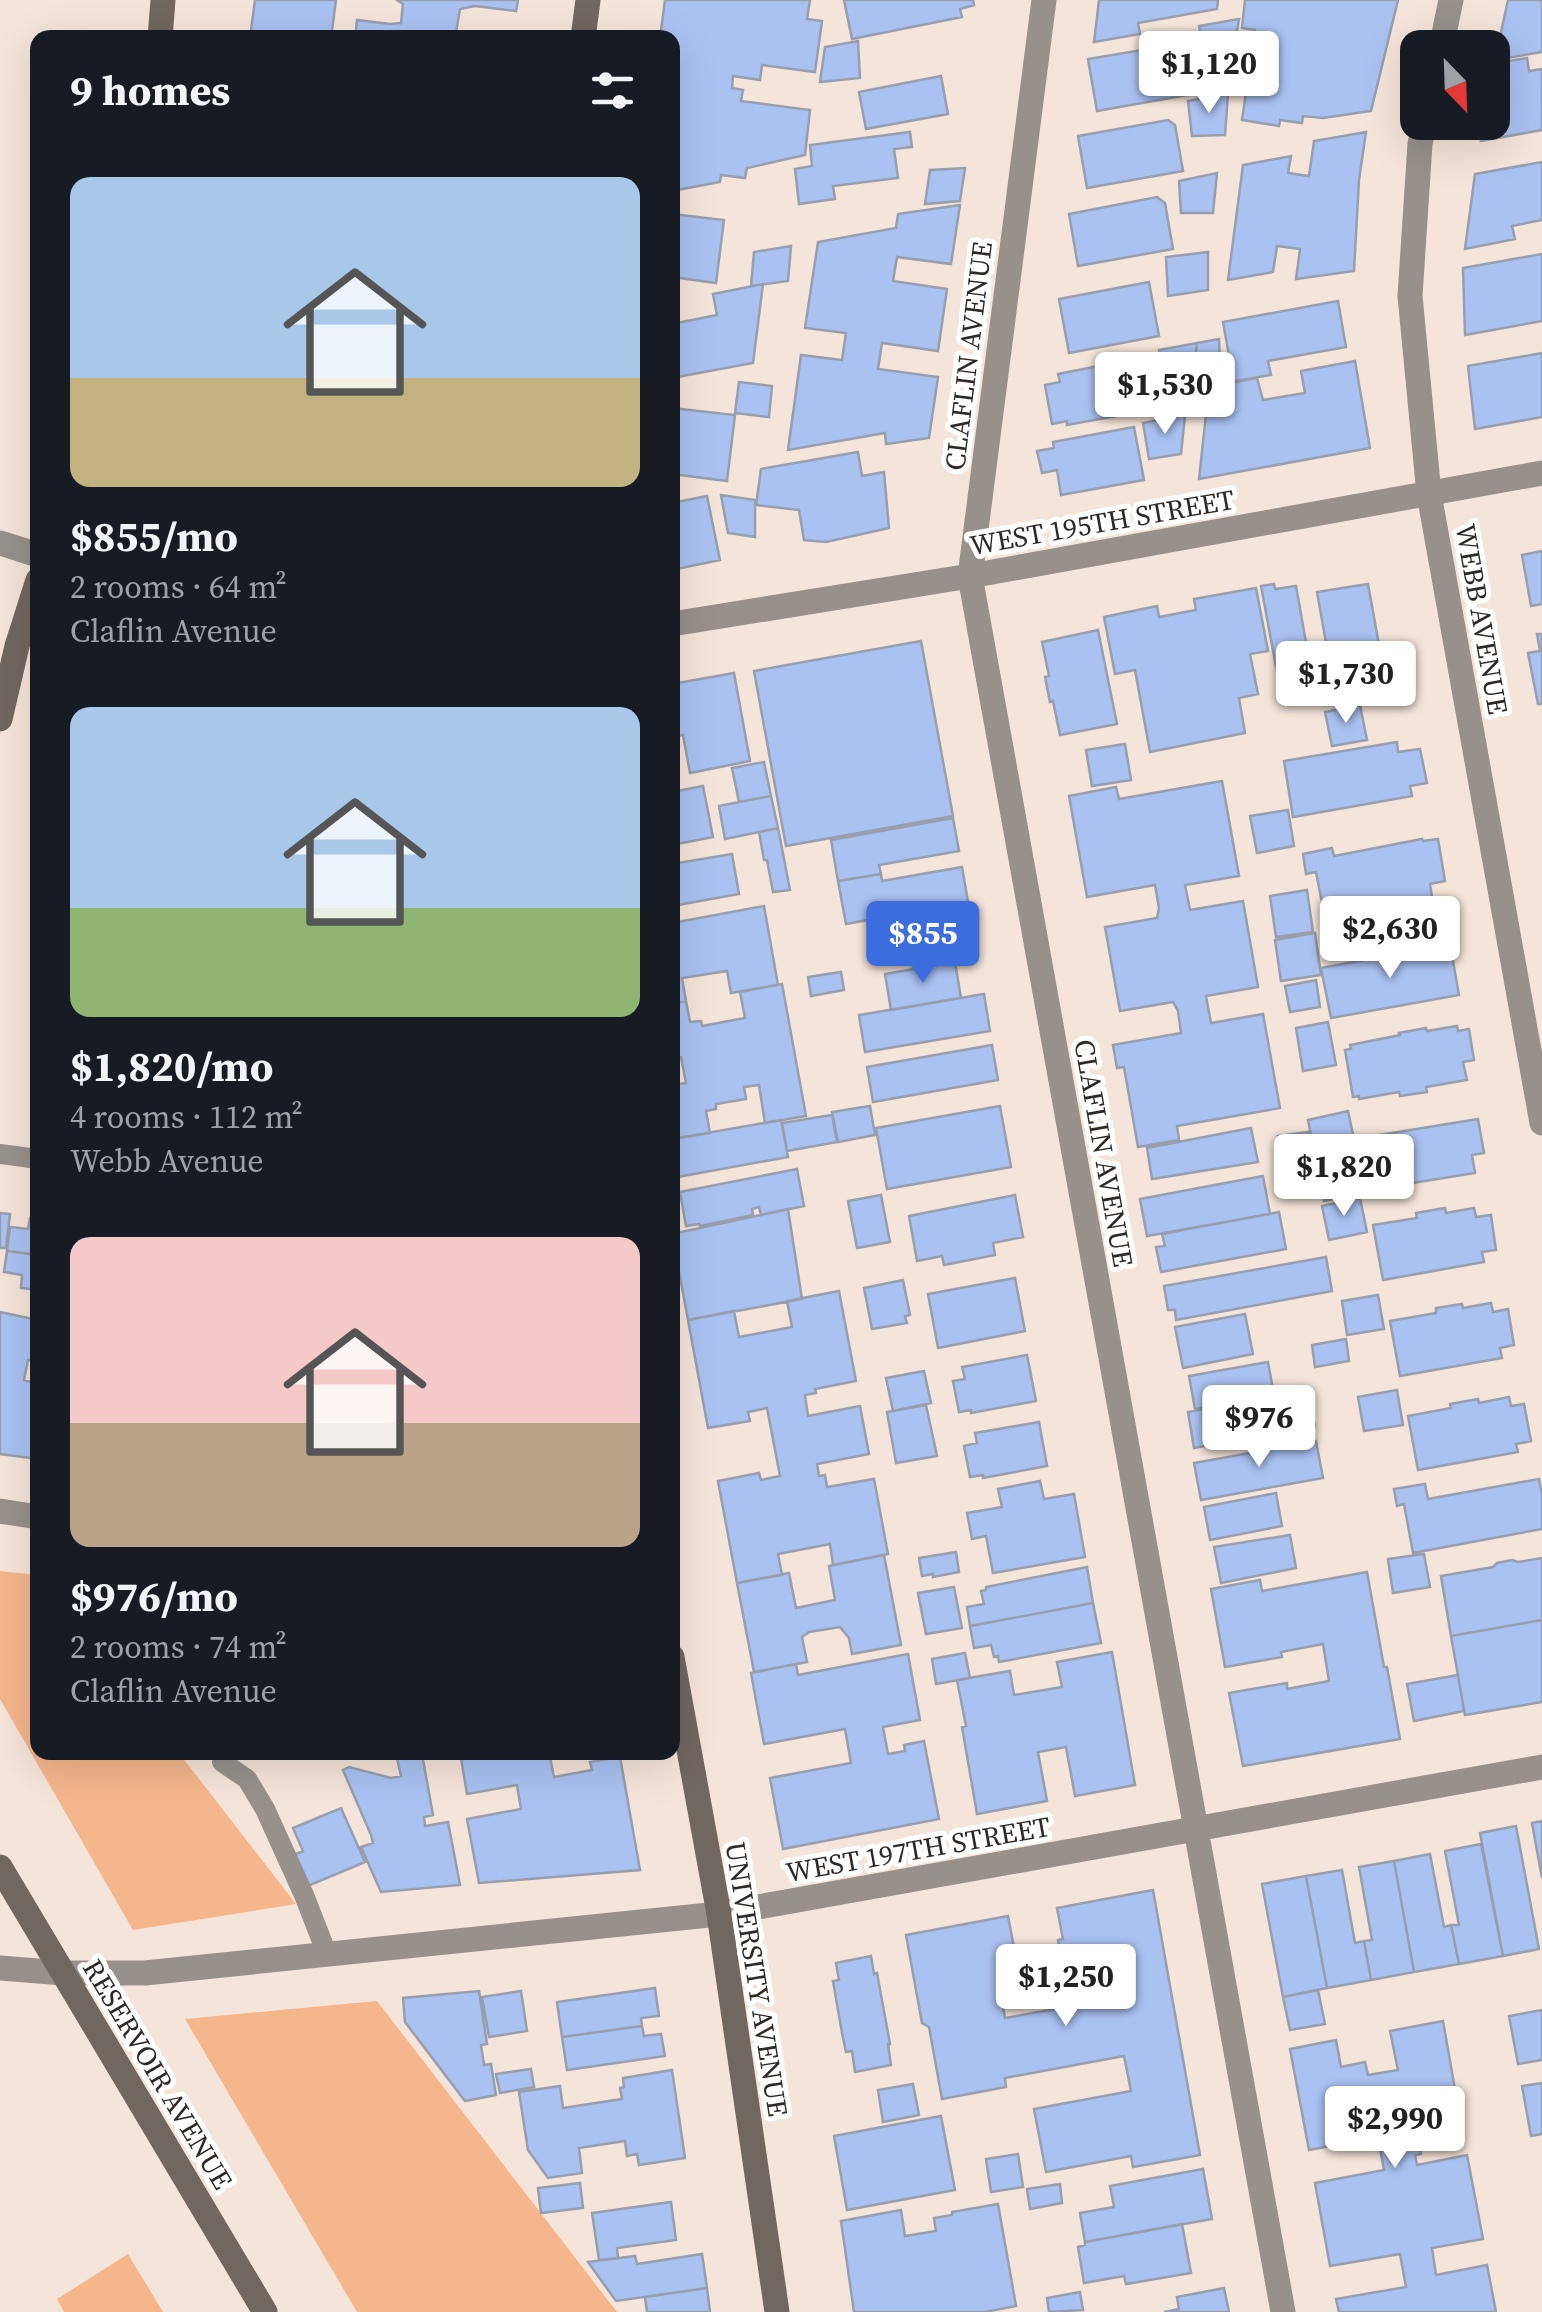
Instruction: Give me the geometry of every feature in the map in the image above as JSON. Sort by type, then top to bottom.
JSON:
[{"type":"street","points":[[161,30],[163,0]]},
{"type":"street","points":[[584,30],[588,0]]},
{"type":"street","name":"CLAFLIN AVENUE","points":[[1044,0],[970,576],[1284,2312]]},
{"type":"street","points":[[1445,30],[1452,0]]},
{"type":"street","name":"WEBB AVENUE","points":[[1421,140],[1410,296],[1429,494],[1542,1122]]},
{"type":"street","name":"WEST 195TH STREET","points":[[680,623],[970,576],[1542,473]]},
{"type":"street","points":[[0,544],[30,553]]},
{"type":"street","points":[[0,719],[30,605]]},
{"type":"street","points":[[0,1511],[30,1516]]},
{"type":"street","name":"UNIVERSITY AVENUE","points":[[680,1700],[719,1914],[777,2312]]},
{"type":"street","name":"WEST 197TH STREET","points":[[0,1968],[144,1973],[719,1914],[1542,1767]]},
{"type":"street","name":"RESERVOIR AVENUE","points":[[0,1867],[265,2312]]},
{"type":"lane","points":[[0,1154],[30,1158]]},
{"type":"lane","points":[[222,1762],[247,1779],[265,1809],[327,1954]]},
{"type":"shaded area","points":[[0,1571],[30,1574],[30,1751],[0,1699]]},
{"type":"shaded area","points":[[35,1760],[184,1760],[296,1904],[133,1930]]},
{"type":"shaded area","points":[[377,2001],[617,2312],[357,2312],[185,2019]]},
{"type":"shaded area","points":[[128,2254],[163,2312],[64,2312],[57,2299]]},
{"type":"building","points":[[255,0],[336,0],[332,30],[251,30]]},
{"type":"building","points":[[397,0],[518,0],[516,11],[475,6],[460,9],[456,30],[356,30],[357,20],[401,23],[403,4]]},
{"type":"building","points":[[665,0],[810,0],[807,19],[822,21],[815,72],[762,65],[760,80],[733,76],[732,88],[743,90],[741,101],[810,110],[805,155],[747,168],[745,178],[721,175],[720,182],[680,190],[680,30],[661,30]]},
{"type":"building","points":[[844,0],[973,0],[974,5],[960,9],[962,17],[852,39]]},
{"type":"building","points":[[1099,0],[1218,0],[1217,9],[1138,23],[1140,34],[1094,42]]},
{"type":"building","points":[[1245,0],[1398,0],[1371,111],[1323,118],[1303,116],[1302,123],[1280,120],[1279,126],[1242,120],[1255,30],[1242,28]]},
{"type":"building","points":[[1508,0],[1542,0],[1542,52],[1510,57],[1510,30],[1502,30]]},
{"type":"building","points":[[1239,19],[1233,55],[1205,57],[1199,26]]},
{"type":"building","points":[[858,41],[860,78],[820,82],[825,47]]},
{"type":"building","points":[[1178,44],[1184,49],[1193,94],[1097,111],[1088,59]]},
{"type":"building","points":[[1527,58],[1529,71],[1542,69],[1542,130],[1510,136],[1510,61]]},
{"type":"building","points":[[941,76],[948,114],[866,129],[859,92]]},
{"type":"building","points":[[1228,94],[1225,135],[1192,136],[1188,101]]},
{"type":"building","points":[[1168,120],[1175,125],[1183,171],[1087,188],[1078,136]]},
{"type":"building","points":[[910,132],[912,147],[894,149],[898,178],[833,186],[835,199],[799,204],[795,169],[812,166],[810,145]]},
{"type":"building","points":[[1366,132],[1354,271],[1296,279],[1300,249],[1277,246],[1273,272],[1228,280],[1243,165],[1291,156],[1288,173],[1309,176],[1314,141]]},
{"type":"building","points":[[1542,162],[1542,220],[1512,226],[1515,239],[1465,249],[1475,174]]},
{"type":"building","points":[[965,168],[960,201],[925,204],[930,170]]},
{"type":"building","points":[[1217,173],[1213,213],[1181,213],[1179,181]]},
{"type":"building","points":[[1157,197],[1165,203],[1173,249],[1078,266],[1069,214]]},
{"type":"building","points":[[960,205],[951,264],[897,257],[893,281],[947,289],[938,351],[882,343],[878,369],[938,377],[929,438],[886,444],[885,433],[788,450],[801,355],[842,360],[846,333],[805,328],[818,242],[896,228],[898,214]]},
{"type":"building","points":[[680,215],[724,220],[716,283],[680,278]]},
{"type":"building","points":[[791,246],[788,281],[751,286],[754,252]]},
{"type":"building","points":[[1208,252],[1208,290],[1168,296],[1166,257]]},
{"type":"building","points":[[1542,254],[1542,321],[1465,335],[1463,268]]},
{"type":"building","points":[[1149,282],[1159,336],[1069,353],[1059,299]]},
{"type":"building","points":[[763,284],[753,363],[680,377],[680,322],[717,315],[713,294]]},
{"type":"building","points":[[1338,301],[1346,347],[1268,361],[1271,375],[1224,383],[1221,363],[1230,361],[1223,322]]},
{"type":"building","points":[[1219,339],[1221,385],[1191,390],[1197,343]]},
{"type":"building","points":[[1197,343],[1192,381],[1166,387],[1159,350]]},
{"type":"building","points":[[1542,353],[1542,417],[1475,429],[1468,366]]},
{"type":"building","points":[[1145,357],[1155,409],[1067,425],[1067,421],[1052,424],[1045,385],[1060,382],[1058,374]]},
{"type":"building","points":[[1355,361],[1370,448],[1199,479],[1209,387],[1257,378],[1263,400],[1305,393],[1301,371]]},
{"type":"building","points":[[739,382],[772,386],[769,417],[735,413]]},
{"type":"building","points":[[680,409],[735,415],[727,481],[680,475]]},
{"type":"building","points":[[1185,415],[1181,454],[1149,459],[1143,423]]},
{"type":"building","points":[[1134,427],[1144,480],[1061,495],[1057,470],[1042,473],[1037,451],[1054,448],[1053,442]]},
{"type":"building","points":[[858,452],[862,476],[884,472],[889,528],[826,542],[804,540],[799,510],[756,505],[761,469]]},
{"type":"building","points":[[721,495],[755,500],[755,537],[728,533]]},
{"type":"building","points":[[707,496],[720,560],[680,568],[680,501]]},
{"type":"building","points":[[1542,551],[1542,604],[1531,606],[1522,555]]},
{"type":"building","points":[[1274,584],[1275,589],[1296,586],[1310,665],[1277,672],[1261,586]]},
{"type":"building","points":[[1368,584],[1381,656],[1377,656],[1379,672],[1337,679],[1335,664],[1330,665],[1317,592]]},
{"type":"building","points":[[1256,588],[1268,651],[1250,654],[1258,694],[1239,698],[1245,733],[1150,752],[1135,670],[1115,674],[1104,617],[1157,606],[1159,617],[1196,610],[1194,599]]},
{"type":"building","points":[[1098,630],[1117,724],[1060,735],[1045,677],[1049,676],[1042,642]]},
{"type":"building","points":[[1537,634],[1542,634],[1542,704],[1538,704],[1528,653],[1540,651]]},
{"type":"building","points":[[921,641],[953,816],[786,846],[754,671]]},
{"type":"building","points":[[734,673],[750,761],[690,773],[683,735],[680,736],[680,683]]},
{"type":"building","points":[[1360,705],[1367,740],[1332,746],[1325,712]]},
{"type":"building","points":[[1397,742],[1398,752],[1420,749],[1427,783],[1410,786],[1412,796],[1293,817],[1284,761]]},
{"type":"building","points":[[1125,744],[1131,780],[1092,786],[1086,750]]},
{"type":"building","points":[[764,762],[771,796],[739,802],[732,768]]},
{"type":"building","points":[[1222,781],[1239,876],[1185,885],[1190,910],[1243,901],[1258,987],[1206,996],[1211,1023],[1263,1014],[1280,1108],[1177,1126],[1179,1140],[1138,1147],[1124,1067],[1117,1068],[1113,1045],[1181,1033],[1178,1011],[1173,1002],[1120,1011],[1105,927],[1157,918],[1155,885],[1087,897],[1069,796],[1116,787],[1119,799]]},
{"type":"building","points":[[703,786],[713,837],[680,843],[680,790]]},
{"type":"building","points":[[771,796],[778,828],[725,839],[719,806]]},
{"type":"building","points":[[1288,810],[1294,846],[1257,853],[1250,816]]},
{"type":"building","points":[[953,818],[959,851],[879,865],[881,874],[838,881],[831,840]]},
{"type":"building","points":[[778,828],[790,890],[773,892],[759,832]]},
{"type":"building","points":[[1438,839],[1445,881],[1430,884],[1432,897],[1341,914],[1337,899],[1322,903],[1316,872],[1306,874],[1303,854],[1332,848],[1334,856]]},
{"type":"building","points":[[732,854],[739,894],[680,905],[680,863]]},
{"type":"building","points":[[962,867],[968,902],[846,924],[838,881],[881,874],[882,881]]},
{"type":"building","points":[[1307,890],[1313,932],[1276,937],[1270,896]]},
{"type":"building","points":[[764,906],[778,985],[731,993],[727,971],[682,978],[686,1001],[680,1002],[680,922]]},
{"type":"building","points":[[945,906],[952,944],[883,956],[876,918]]},
{"type":"building","points":[[1315,933],[1321,975],[1281,981],[1275,940]]},
{"type":"building","points":[[1450,944],[1459,995],[1331,1018],[1321,968]]},
{"type":"building","points":[[955,962],[961,998],[891,1010],[885,974]]},
{"type":"building","points":[[841,972],[844,990],[811,996],[808,977]]},
{"type":"building","points":[[1316,980],[1320,1007],[1290,1012],[1285,986]]},
{"type":"building","points":[[782,984],[806,1116],[765,1123],[759,1085],[744,1087],[746,1099],[716,1104],[716,1109],[706,1111],[710,1133],[680,1138],[680,1084],[686,1083],[680,1057],[680,1002],[686,1001],[690,1022],[701,1021],[702,1026],[745,1018],[740,992]]},
{"type":"building","points":[[984,994],[990,1031],[865,1052],[859,1015]]},
{"type":"building","points":[[1328,1022],[1336,1065],[1303,1071],[1296,1028]]},
{"type":"building","points":[[1457,1026],[1458,1031],[1469,1029],[1474,1060],[1463,1062],[1467,1080],[1426,1087],[1427,1092],[1353,1097],[1345,1050],[1351,1049],[1350,1045],[1426,1028],[1427,1031]]},
{"type":"building","points":[[992,1045],[998,1080],[873,1102],[867,1067]]},
{"type":"building","points":[[870,1106],[875,1135],[838,1142],[832,1112]]},
{"type":"building","points":[[1000,1106],[1011,1167],[887,1189],[876,1128]]},
{"type":"building","points":[[1348,1111],[1356,1148],[1346,1150],[1355,1194],[1324,1201],[1308,1120]]},
{"type":"building","points":[[832,1115],[837,1142],[787,1151],[782,1123]]},
{"type":"building","points":[[1478,1119],[1484,1153],[1472,1155],[1475,1173],[1400,1185],[1397,1167],[1379,1170],[1373,1136]]},
{"type":"building","points":[[781,1120],[788,1157],[680,1177],[680,1138]]},
{"type":"building","points":[[1251,1128],[1258,1162],[1152,1179],[1147,1148]]},
{"type":"building","points":[[1308,1132],[1312,1161],[1283,1165],[1278,1136]]},
{"type":"building","points":[[797,1169],[804,1206],[761,1215],[759,1207],[752,1209],[753,1215],[686,1226],[680,1192]]},
{"type":"building","points":[[1263,1176],[1270,1214],[1147,1236],[1140,1199]]},
{"type":"building","points":[[881,1195],[890,1242],[857,1248],[848,1201]]},
{"type":"building","points":[[1015,1195],[1023,1237],[993,1243],[995,1255],[944,1265],[942,1256],[917,1261],[909,1216]]},
{"type":"building","points":[[1360,1198],[1367,1232],[1329,1240],[1322,1206]]},
{"type":"building","points":[[1445,1208],[1446,1213],[1474,1208],[1476,1217],[1491,1215],[1496,1250],[1482,1252],[1484,1262],[1383,1280],[1373,1225],[1417,1218],[1416,1213]]},
{"type":"building","points":[[788,1209],[802,1299],[688,1320],[680,1277],[680,1232]]},
{"type":"building","points":[[1279,1212],[1286,1249],[1161,1272],[1156,1247],[1165,1246],[1162,1234]]},
{"type":"building","points":[[0,1213],[10,1214],[6,1248],[0,1248]]},
{"type":"building","points":[[30,1218],[30,1254],[7,1251],[10,1227],[28,1229]]},
{"type":"building","points":[[7,1251],[30,1254],[30,1289],[21,1288],[22,1275],[4,1272]]},
{"type":"building","points":[[1326,1257],[1332,1291],[1176,1320],[1175,1310],[1168,1310],[1164,1286]]},
{"type":"building","points":[[1015,1278],[1025,1331],[938,1348],[928,1294]]},
{"type":"building","points":[[903,1280],[910,1315],[905,1316],[907,1323],[872,1329],[864,1288]]},
{"type":"building","points":[[839,1291],[856,1381],[815,1389],[816,1393],[805,1395],[808,1416],[860,1406],[869,1454],[817,1464],[819,1476],[825,1475],[827,1487],[874,1479],[888,1554],[833,1565],[830,1544],[778,1554],[782,1575],[737,1583],[718,1481],[759,1473],[761,1480],[780,1476],[767,1408],[748,1412],[750,1421],[708,1428],[688,1320],[734,1311],[739,1337],[792,1327],[787,1301]]},
{"type":"building","points":[[1378,1295],[1384,1329],[1347,1335],[1342,1301]]},
{"type":"building","points":[[1491,1303],[1493,1312],[1508,1309],[1514,1345],[1500,1348],[1502,1358],[1400,1376],[1390,1321],[1436,1313],[1436,1308]]},
{"type":"building","points":[[0,1312],[30,1318],[30,1360],[24,1380],[30,1382],[30,1458],[0,1454]]},
{"type":"building","points":[[1245,1314],[1253,1354],[1183,1368],[1175,1327]]},
{"type":"building","points":[[1346,1339],[1349,1361],[1315,1367],[1312,1345]]},
{"type":"building","points":[[1027,1355],[1036,1401],[959,1412],[953,1381],[965,1379],[962,1367]]},
{"type":"building","points":[[1268,1362],[1274,1395],[1195,1409],[1189,1376]]},
{"type":"building","points":[[924,1371],[931,1403],[893,1411],[886,1378]]},
{"type":"building","points":[[1308,1390],[1315,1426],[1194,1448],[1188,1412]]},
{"type":"building","points":[[1397,1390],[1403,1425],[1364,1431],[1358,1397]]},
{"type":"building","points":[[1509,1397],[1511,1406],[1524,1404],[1531,1441],[1516,1444],[1518,1452],[1418,1470],[1408,1416],[1451,1408],[1450,1404]]},
{"type":"building","points":[[926,1405],[937,1456],[896,1463],[887,1412]]},
{"type":"building","points":[[1039,1422],[1047,1466],[970,1477],[964,1446],[977,1443],[975,1433]]},
{"type":"building","points":[[1316,1441],[1323,1478],[1201,1500],[1194,1463]]},
{"type":"building","points":[[1539,1479],[1542,1529],[1413,1553],[1404,1504],[1397,1506],[1394,1489],[1425,1484],[1428,1499]]},
{"type":"building","points":[[1040,1481],[1044,1499],[1074,1494],[1085,1557],[993,1573],[986,1536],[972,1539],[967,1513],[1002,1507],[998,1489]]},
{"type":"building","points":[[1276,1493],[1282,1526],[1210,1540],[1204,1507]]},
{"type":"building","points":[[1290,1535],[1296,1568],[1221,1583],[1214,1547]]},
{"type":"building","points":[[956,1552],[959,1572],[922,1576],[919,1558]]},
{"type":"building","points":[[1424,1554],[1430,1587],[1393,1593],[1388,1559]]},
{"type":"building","points":[[884,1555],[901,1645],[852,1654],[849,1638],[840,1627],[809,1632],[802,1637],[807,1662],[754,1672],[737,1583],[789,1573],[796,1608],[835,1600],[829,1566]]},
{"type":"building","points":[[1542,1558],[1542,1620],[1451,1636],[1441,1576],[1512,1560]]},
{"type":"building","points":[[1087,1567],[1093,1603],[970,1626],[967,1607],[984,1604],[981,1591],[986,1587]]},
{"type":"building","points":[[1367,1572],[1400,1739],[1243,1766],[1229,1693],[1287,1683],[1287,1689],[1329,1681],[1323,1644],[1281,1652],[1282,1657],[1225,1667],[1211,1589],[1260,1580],[1262,1591]]},
{"type":"building","points":[[954,1587],[962,1628],[926,1634],[918,1593]]},
{"type":"building","points":[[1093,1603],[1101,1643],[999,1662],[991,1645],[974,1648],[970,1626]]},
{"type":"building","points":[[1542,1620],[1542,1702],[1465,1715],[1451,1636]]},
{"type":"building","points":[[1112,1652],[1135,1785],[1075,1796],[1066,1747],[1038,1752],[1047,1801],[977,1814],[957,1680],[1010,1671],[1014,1695],[1062,1687],[1057,1662]]},
{"type":"building","points":[[965,1653],[970,1678],[936,1684],[932,1659]]},
{"type":"building","points":[[908,1654],[920,1720],[883,1727],[888,1754],[905,1751],[904,1745],[924,1741],[939,1819],[783,1849],[770,1778],[851,1763],[845,1729],[764,1744],[751,1673],[796,1664],[798,1675]]},
{"type":"building","points":[[1458,1675],[1464,1711],[1414,1721],[1407,1684]]},
{"type":"building","points":[[397,1760],[423,1760],[433,1815],[424,1817],[425,1826],[448,1822],[460,1885],[381,1892],[361,1847],[373,1843],[371,1835],[343,1770],[349,1767],[391,1778],[401,1776]]},
{"type":"building","points":[[461,1760],[551,1760],[554,1777],[592,1770],[590,1762],[621,1760],[640,1870],[479,1883],[467,1819],[521,1809],[517,1785],[467,1794]]},
{"type":"building","points":[[341,1808],[365,1862],[308,1886],[294,1855],[303,1851],[293,1828]]},
{"type":"building","points":[[1542,1821],[1542,1878],[1532,1823]]},
{"type":"building","points":[[1516,1826],[1539,1949],[1503,1956],[1480,1833]]},
{"type":"building","points":[[1481,1844],[1503,1956],[1459,1964],[1451,1925],[1459,1925],[1445,1851]]},
{"type":"building","points":[[1430,1854],[1444,1927],[1451,1925],[1459,1964],[1414,1972],[1394,1861]]},
{"type":"building","points":[[1394,1861],[1414,1972],[1371,1980],[1364,1941],[1372,1940],[1359,1867]]},
{"type":"building","points":[[1342,1870],[1355,1943],[1364,1941],[1371,1980],[1327,1988],[1306,1876]]},
{"type":"building","points":[[1306,1876],[1327,1988],[1283,1997],[1262,1884]]},
{"type":"building","points":[[1153,1890],[1200,2155],[1133,2167],[1131,2156],[1046,2172],[1034,2109],[1131,2091],[1124,2056],[1005,2078],[1006,2087],[942,2099],[929,2027],[922,2023],[906,1935],[1008,1916],[1019,1974],[998,1978],[1005,2018],[1089,2003],[1081,1963],[1063,1966],[1057,1908]]},
{"type":"building","points":[[871,1956],[891,2065],[855,2072],[852,2051],[846,2052],[833,1981],[839,1980],[836,1963]]},
{"type":"building","points":[[655,1988],[659,2016],[641,2018],[642,2026],[562,2037],[557,2002]]},
{"type":"building","points":[[1318,1990],[1325,2024],[1290,2030],[1283,1997]]},
{"type":"building","points":[[479,1991],[487,2044],[481,2045],[484,2065],[491,2064],[496,2095],[465,2101],[405,2022],[403,1998]]},
{"type":"building","points":[[521,1991],[527,2031],[489,2037],[482,1997]]},
{"type":"building","points":[[1542,2010],[1542,2060],[1518,2064],[1509,2016]]},
{"type":"building","points":[[1443,2021],[1462,2129],[1411,2138],[1413,2150],[1420,2148],[1421,2154],[1415,2155],[1417,2165],[1467,2155],[1483,2239],[1432,2248],[1436,2275],[1487,2265],[1496,2312],[1339,2312],[1336,2299],[1406,2287],[1400,2254],[1330,2266],[1315,2183],[1384,2170],[1378,2137],[1309,2150],[1290,2049],[1336,2040],[1341,2067],[1365,2062],[1368,2075],[1398,2070],[1390,2031]]},
{"type":"building","points":[[642,2026],[644,2036],[661,2034],[665,2056],[567,2070],[562,2037]]},
{"type":"building","points":[[531,2069],[534,2087],[500,2093],[496,2074]]},
{"type":"building","points":[[672,2070],[685,2158],[639,2165],[637,2154],[627,2156],[625,2141],[579,2148],[582,2173],[548,2178],[528,2150],[519,2092],[560,2086],[563,2108],[622,2099],[623,2078]]},
{"type":"building","points":[[1542,2083],[1542,2134],[1531,2136],[1522,2086]]},
{"type":"building","points":[[913,2084],[919,2115],[883,2122],[878,2090]]},
{"type":"building","points":[[941,2116],[955,2190],[847,2210],[834,2136]]},
{"type":"building","points":[[1018,2154],[1023,2187],[991,2192],[986,2159]]},
{"type":"building","points":[[1203,2169],[1212,2219],[1085,2242],[1080,2213],[1114,2207],[1110,2186]]},
{"type":"building","points":[[580,2183],[583,2208],[541,2213],[538,2188]]},
{"type":"building","points":[[1060,2184],[1062,2203],[1030,2209],[1027,2189]]},
{"type":"building","points":[[671,2202],[676,2240],[617,2248],[618,2258],[599,2260],[592,2213]]},
{"type":"building","points":[[998,2204],[1016,2306],[985,2312],[854,2312],[841,2221],[901,2210],[905,2236],[936,2231],[934,2218]]},
{"type":"building","points":[[1182,2224],[1191,2273],[1126,2284],[1124,2276],[1084,2283],[1078,2247],[1085,2242]]},
{"type":"building","points":[[702,2254],[707,2288],[616,2301],[588,2262],[635,2256],[637,2264]]},
{"type":"building","points":[[707,2288],[710,2312],[647,2312],[645,2297]]},
{"type":"building","points":[[1224,2288],[1229,2312],[1164,2312],[1179,2309],[1177,2297]]},
{"type":"building","points":[[1080,2292],[1083,2310],[1049,2312],[1047,2298]]}]
